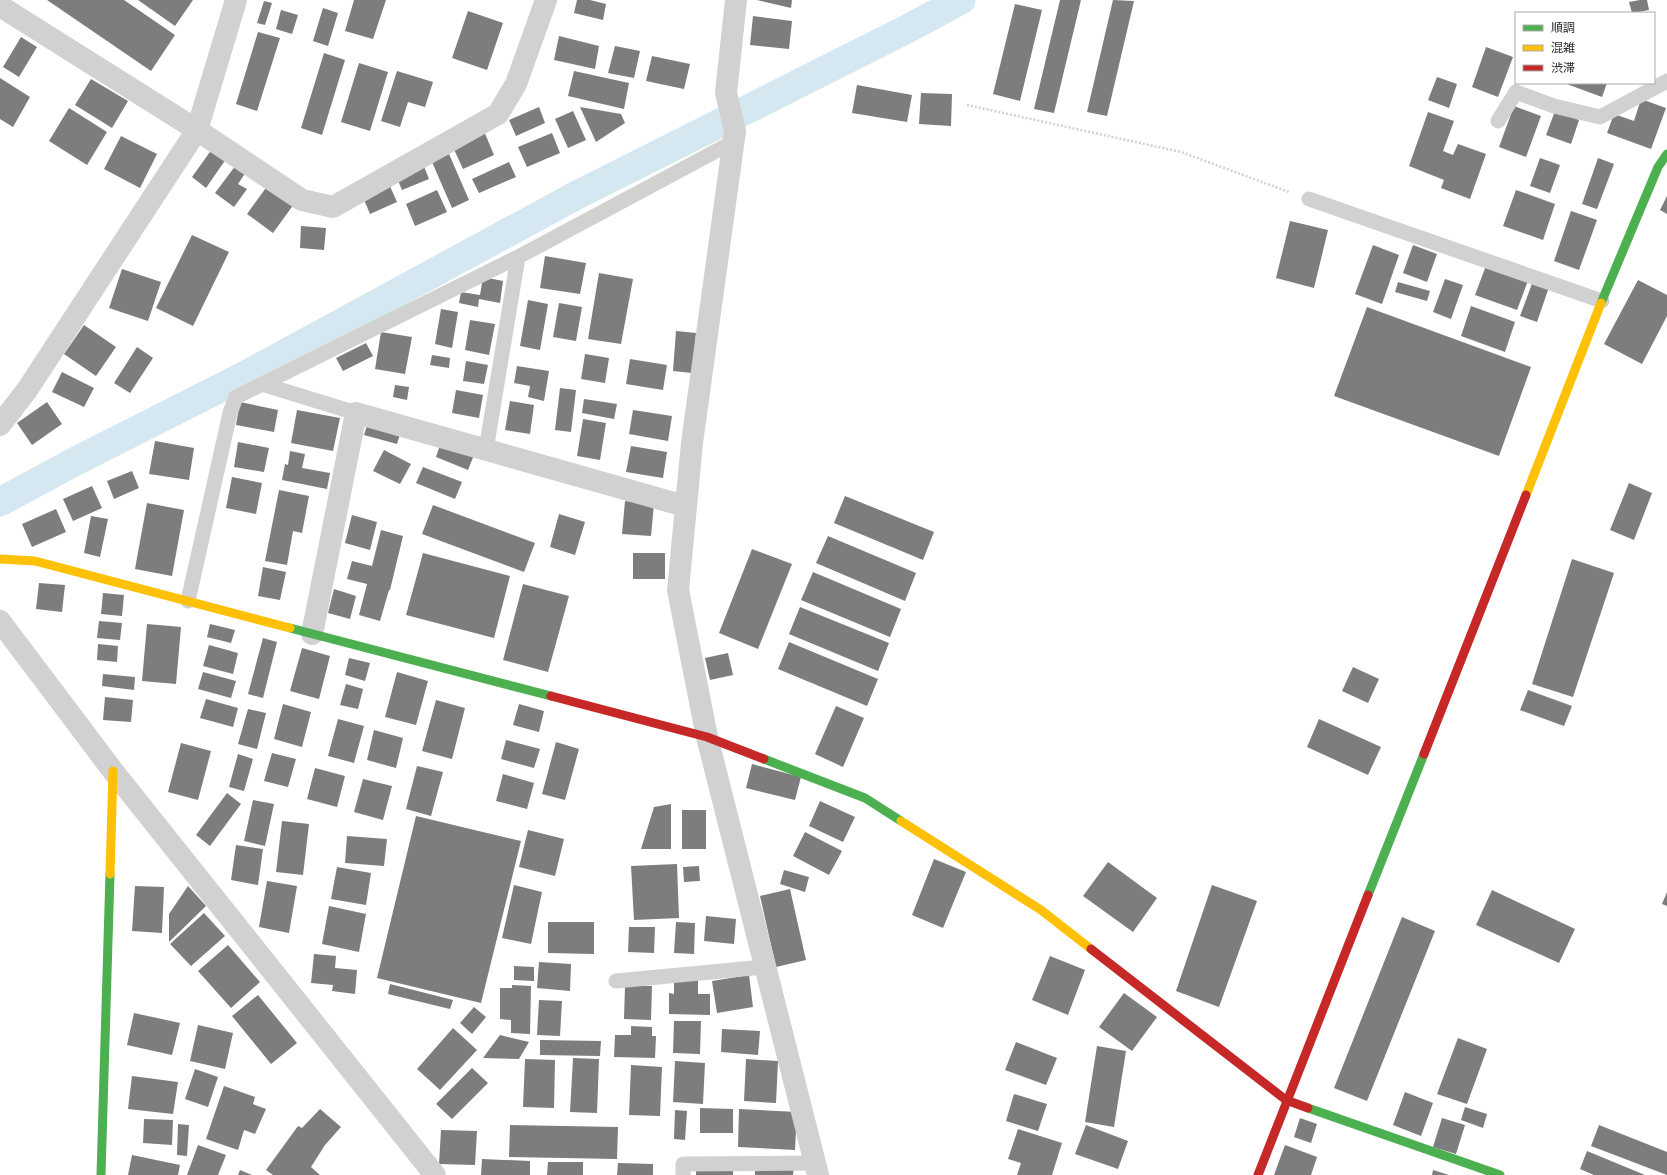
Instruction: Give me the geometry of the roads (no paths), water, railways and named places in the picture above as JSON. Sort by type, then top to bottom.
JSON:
[{"type":"street","points":[[0,425],[27,390],[197,130],[236,0]]},
{"type":"street","points":[[0,6],[197,130],[302,200],[333,207],[498,114],[516,84],[546,0]]},
{"type":"street","points":[[736,0],[726,93],[734,136],[685,506],[678,590],[707,737],[764,967],[817,1169]]},
{"type":"street","points":[[1258,1175],[1286,1100],[1602,301],[1658,167],[1667,154]]},
{"type":"street","points":[[312,634],[356,413],[685,506]]},
{"type":"street","points":[[0,559],[35,561],[707,737],[872,802],[1041,910],[1286,1100],[1500,1175]]},
{"type":"street","points":[[0,621],[113,771],[435,1175]]},
{"type":"street","points":[[101,1175],[113,771]]},
{"type":"lane","points":[[1498,121],[1516,92],[1554,106],[1600,117],[1667,80]]},
{"type":"lane","points":[[188,600],[230,413],[236,397],[518,257],[734,136]]},
{"type":"lane","points":[[1309,199],[1602,301]]},
{"type":"lane","points":[[486,450],[518,257]]},
{"type":"lane","points":[[262,384],[356,413]]},
{"type":"lane","points":[[616,981],[764,967]]},
{"type":"lane","points":[[683,1175],[683,1164],[817,1169]]},
{"type":"waterway","points":[[0,502],[74,462],[240,378],[575,196],[909,28],[961,0]]}]
